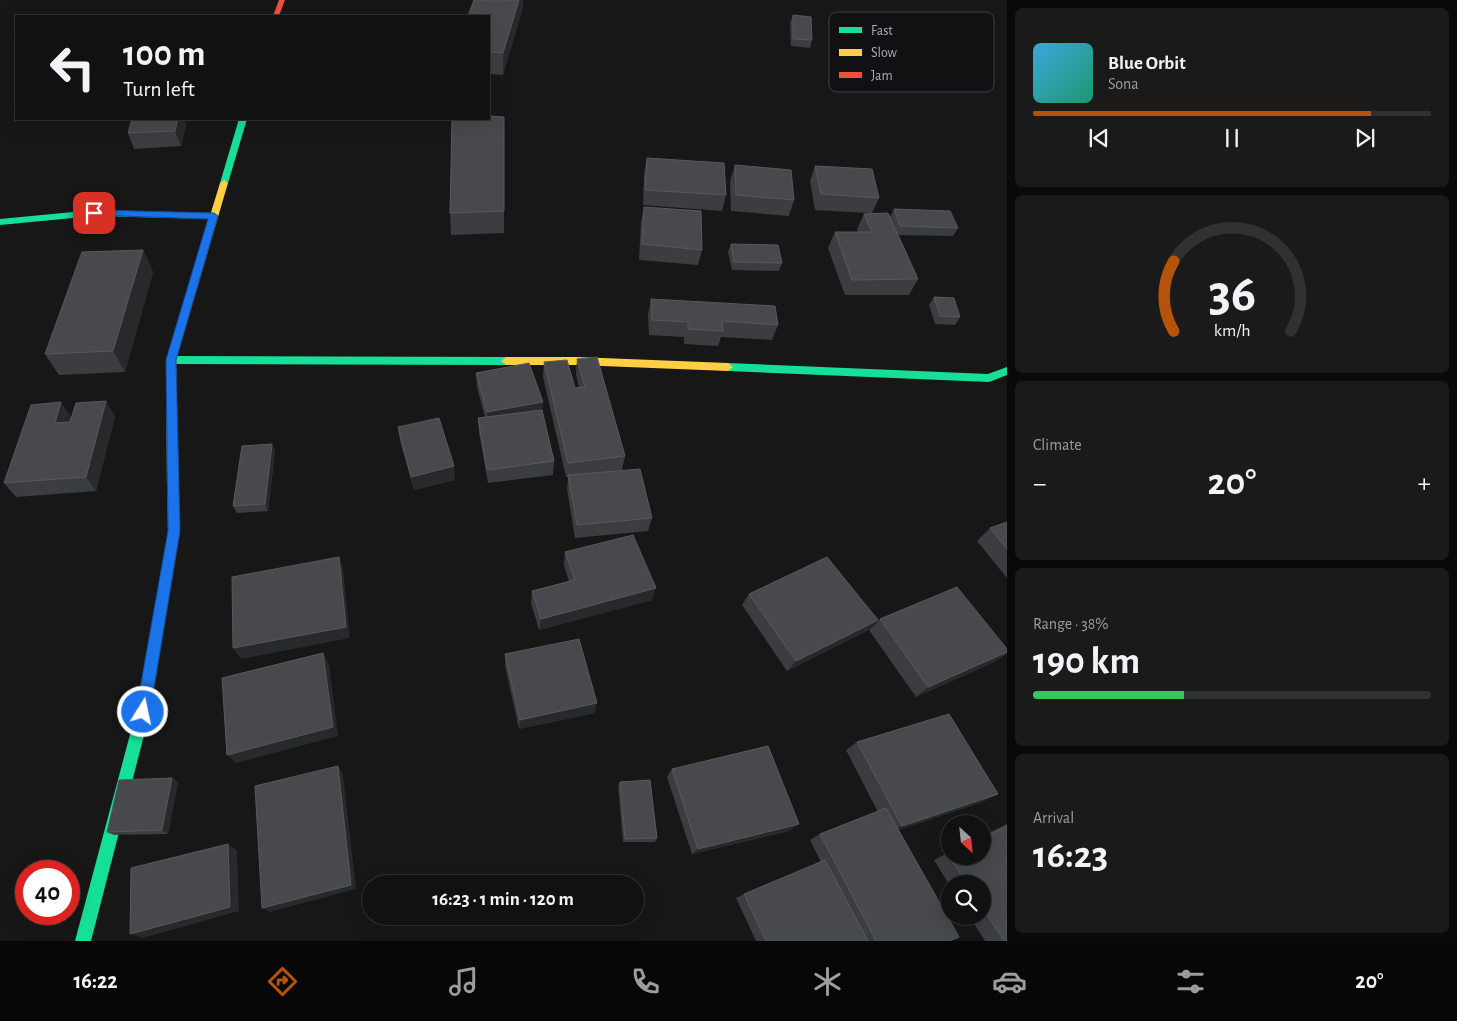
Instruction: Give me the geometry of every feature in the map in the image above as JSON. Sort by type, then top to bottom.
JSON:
[{"type":"street","points":[[276,15],[282,0]]},
{"type":"street","points":[[83,941],[143,712],[174,531],[171,360],[243,120]]},
{"type":"street","points":[[0,222],[94,213],[214,216]]},
{"type":"street","points":[[171,360],[577,361],[989,378],[1007,371]]},
{"type":"building","points":[[474,0],[519,0],[503,53],[490,52],[490,15],[468,15]]},
{"type":"building","points":[[793,15],[811,17],[812,40],[793,39]]},
{"type":"building","points":[[490,116],[504,117],[504,211],[450,213],[452,120],[490,120]]},
{"type":"building","points":[[132,120],[178,120],[175,131],[128,133]]},
{"type":"building","points":[[647,158],[724,163],[726,195],[645,190]]},
{"type":"building","points":[[735,165],[791,170],[794,200],[736,195]]},
{"type":"building","points":[[815,166],[872,169],[879,198],[821,194]]},
{"type":"building","points":[[644,207],[701,211],[702,250],[642,244]]},
{"type":"building","points":[[894,209],[950,211],[958,228],[900,226]]},
{"type":"building","points":[[888,213],[918,279],[852,280],[835,232],[872,232],[864,214]]},
{"type":"building","points":[[731,244],[778,245],[782,263],[734,262]]},
{"type":"building","points":[[143,250],[113,351],[45,354],[82,252]]},
{"type":"building","points":[[934,297],[954,298],[960,317],[940,316]]},
{"type":"building","points":[[651,299],[775,306],[778,325],[722,321],[723,331],[688,329],[688,322],[652,320]]},
{"type":"building","points":[[597,357],[625,456],[568,463],[544,362],[567,360],[575,388],[585,387],[577,359]]},
{"type":"building","points":[[529,363],[543,402],[487,412],[476,373]]},
{"type":"building","points":[[106,401],[86,477],[4,483],[31,405],[61,402],[55,423],[70,422],[76,403]]},
{"type":"building","points":[[542,410],[554,461],[487,470],[478,418]]},
{"type":"building","points":[[439,418],[454,466],[411,477],[398,427]]},
{"type":"building","points":[[272,444],[265,504],[233,506],[242,446]]},
{"type":"building","points":[[640,469],[652,518],[577,525],[568,475]]},
{"type":"building","points":[[1007,522],[1007,549],[990,528]]},
{"type":"building","points":[[633,535],[656,588],[541,619],[532,591],[575,580],[565,552]]},
{"type":"building","points":[[339,557],[346,627],[233,648],[232,577]]},
{"type":"building","points":[[827,557],[878,620],[796,661],[749,594]]},
{"type":"building","points":[[957,587],[1007,649],[1007,652],[928,687],[880,619]]},
{"type":"building","points":[[579,639],[597,703],[520,720],[505,654]]},
{"type":"building","points":[[323,653],[333,727],[227,755],[222,678]]},
{"type":"building","points":[[949,714],[998,794],[902,826],[857,742]]},
{"type":"building","points":[[768,746],[799,824],[698,849],[672,769]]},
{"type":"building","points":[[338,766],[351,885],[262,908],[255,786]]},
{"type":"building","points":[[172,778],[162,830],[107,832],[119,780]]},
{"type":"building","points":[[650,780],[657,838],[625,839],[620,782]]},
{"type":"building","points":[[886,808],[941,905],[941,925],[952,925],[959,937],[949,941],[876,941],[820,834]]},
{"type":"building","points":[[1007,826],[1007,941],[1004,941],[991,921],[991,875],[961,875],[955,865],[991,865],[991,834]]},
{"type":"building","points":[[228,844],[230,907],[130,934],[131,868]]},
{"type":"building","points":[[825,860],[868,941],[766,941],[744,894]]},
{"type":"traffic: fast","points":[[224,183],[243,120]]},
{"type":"traffic: fast","points":[[0,222],[94,213],[213,216]]},
{"type":"traffic: fast","points":[[171,360],[506,361]]},
{"type":"traffic: fast","points":[[728,367],[989,378],[1007,371]]},
{"type":"traffic: fast","points":[[83,941],[143,712],[174,531],[173,491]]},
{"type":"traffic: slow","points":[[173,491],[171,360],[224,183]]},
{"type":"traffic: slow","points":[[506,361],[577,361],[728,367]]},
{"type":"traffic: jam","points":[[276,15],[282,0]]},
{"type":"route","points":[[94,213],[214,216],[171,360],[174,531],[143,712]]}]
